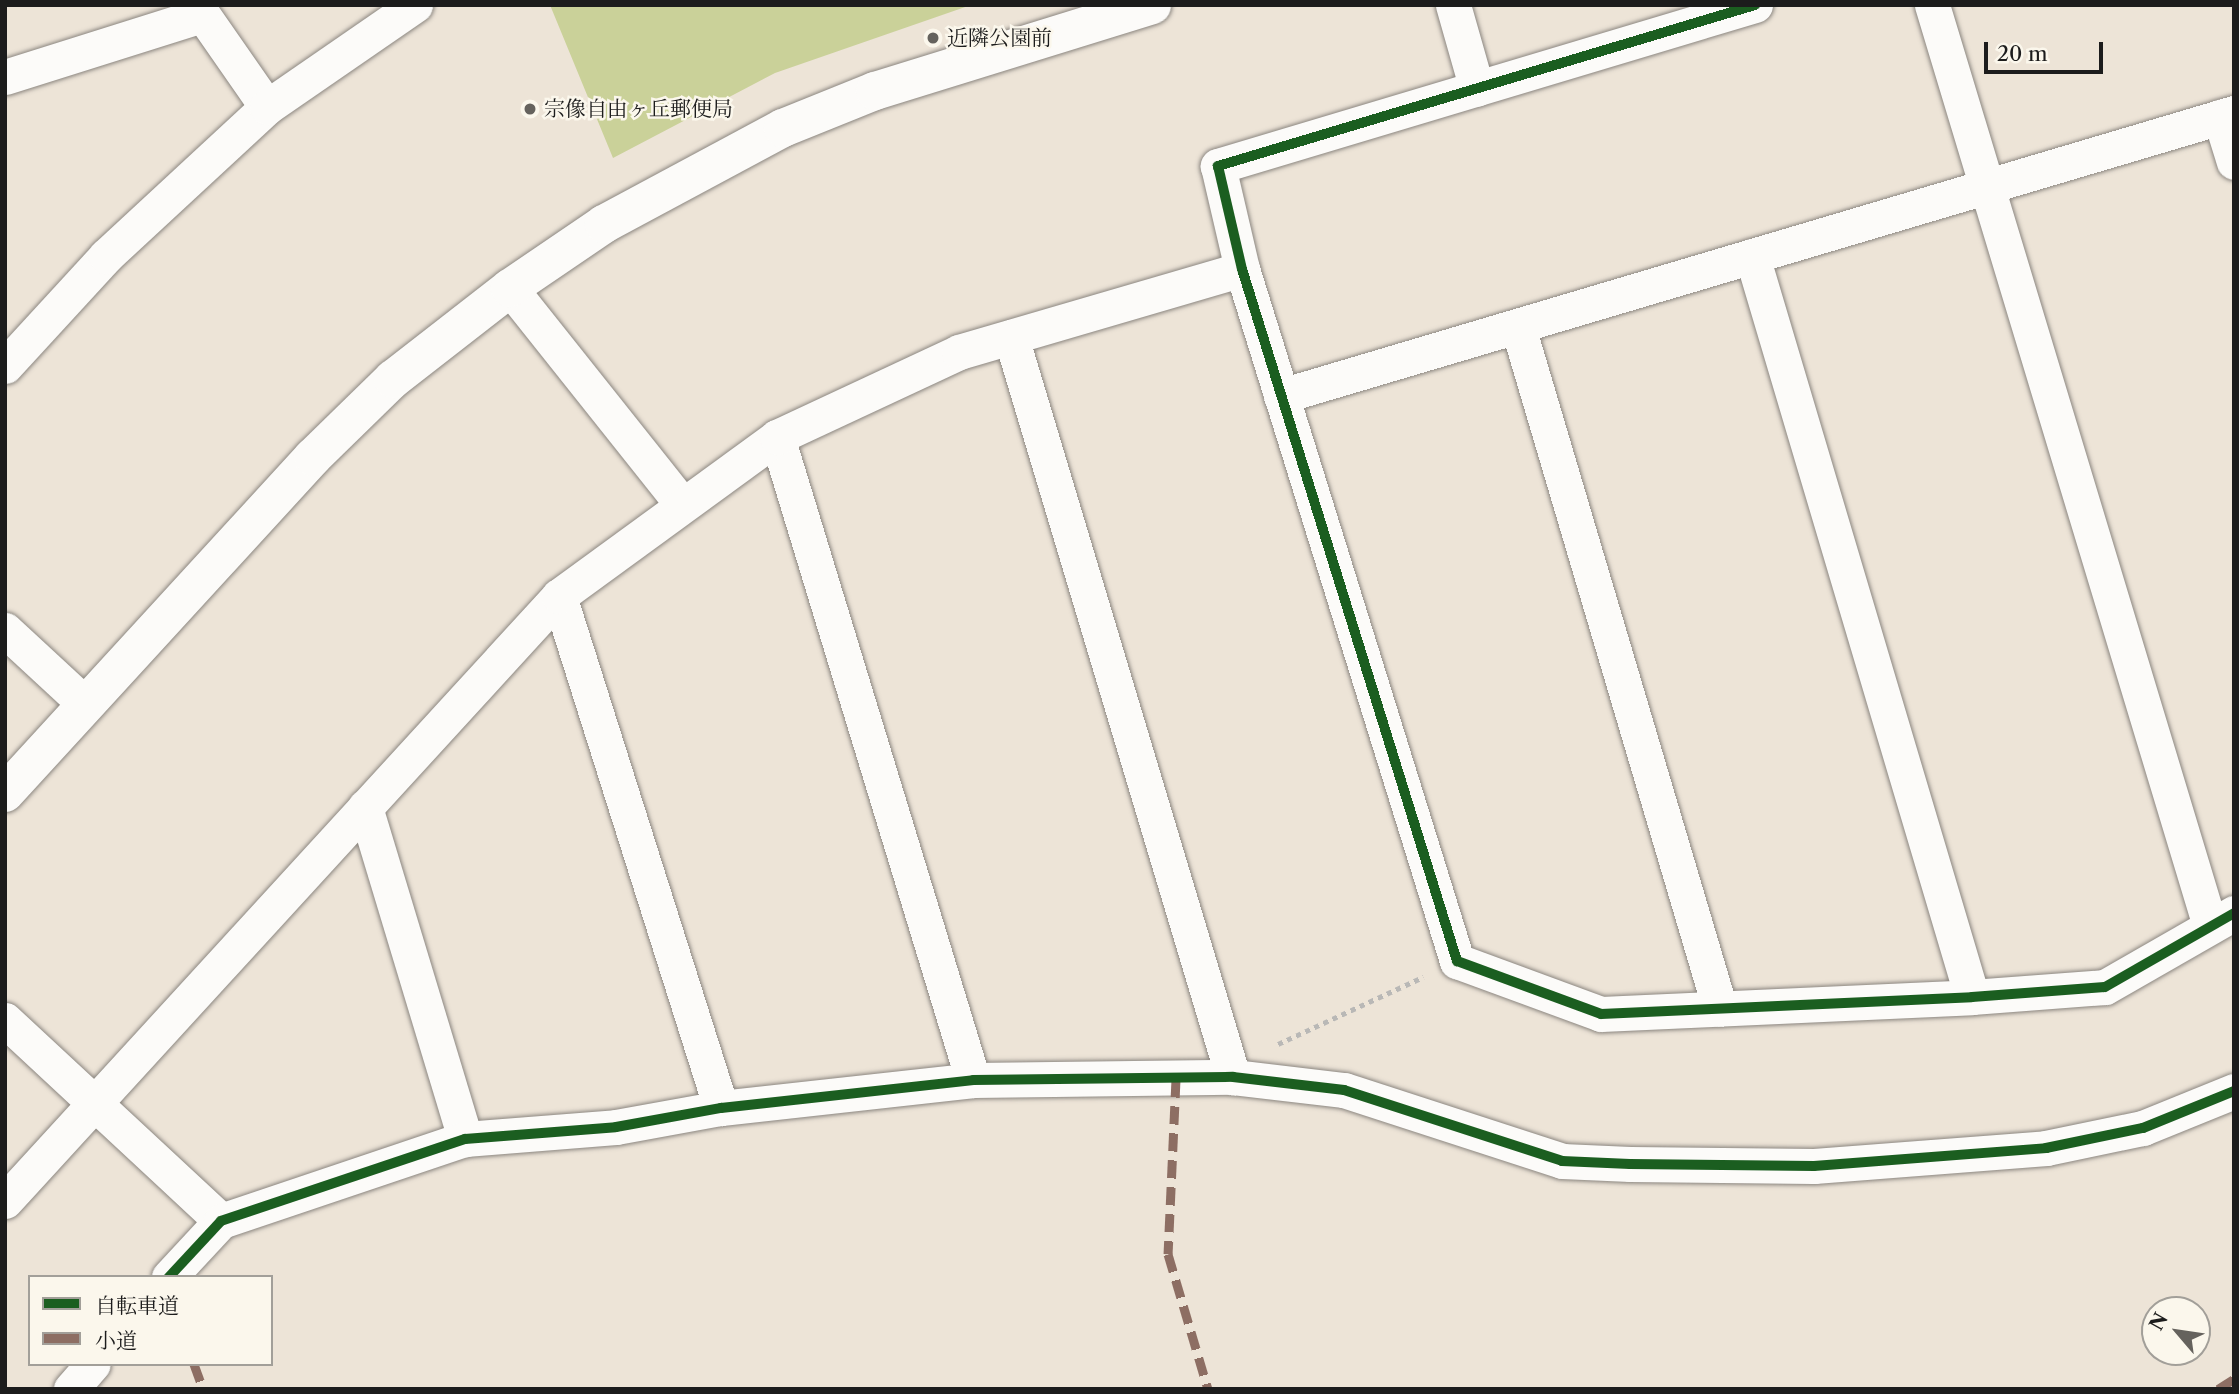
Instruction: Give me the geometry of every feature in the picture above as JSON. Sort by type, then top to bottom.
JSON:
[{"type":"street","points":[[5,366],[106,256],[267,107],[415,5]]},
{"type":"street","points":[[5,793],[313,457],[393,379],[510,288],[604,224],[783,128],[875,91],[1152,5]]},
{"type":"street","points":[[1453,5],[1478,89]]},
{"type":"street","points":[[1755,5],[1218,166],[1242,269],[1457,961],[1601,1014],[1972,997],[2105,987],[2222,920],[1932,5]]},
{"type":"street","points":[[5,77],[198,10],[267,107]]},
{"type":"street","points":[[1282,396],[1518,327],[1988,183],[2227,115],[2234,162]]},
{"type":"street","points":[[1752,256],[1972,997]]},
{"type":"street","points":[[5,1201],[559,596],[777,437],[959,352],[1242,269]]},
{"type":"street","points":[[510,288],[682,504]]},
{"type":"street","points":[[1518,327],[1720,1009]]},
{"type":"street","points":[[1012,337],[1233,1077]]},
{"type":"street","points":[[777,437],[973,1080]]},
{"type":"street","points":[[559,596],[721,1108]]},
{"type":"street","points":[[5,630],[85,704]]},
{"type":"street","points":[[365,807],[465,1139]]},
{"type":"street","points":[[5,1020],[221,1221]]},
{"type":"street","points":[[171,1275],[221,1221],[465,1139],[616,1127],[721,1108],[973,1080],[1233,1077],[1344,1090],[1562,1161],[1814,1166],[2046,1148],[2143,1128],[2234,1091]]},
{"type":"street","points":[[71,1389],[91,1366]]},
{"type":"path","points":[[1233,1077],[1255,1054],[1457,961]]},
{"type":"green space","points":[[550,5],[971,5],[775,73],[613,158]]},
{"type":"marked path","points":[[1176,1079],[1168,1254],[1208,1389]]},
{"type":"marked path","points":[[195,1366],[203,1389]]},
{"type":"marked path","points":[[2218,1389],[2234,1379]]},
{"type":"cycle path","points":[[1755,5],[1218,166],[1242,269],[1457,961],[1601,1014],[1972,997],[2105,987],[2234,913]]},
{"type":"cycle path","points":[[171,1275],[221,1221],[465,1139],[616,1127],[721,1108],[973,1080],[1233,1077],[1344,1090],[1562,1161],[1814,1166],[2046,1148],[2143,1128],[2234,1091]]},
{"type":"place","name":"近隣公園前","points":[[933,38]]},
{"type":"place","name":"宗像自由ヶ丘郵便局","points":[[530,109]]}]
